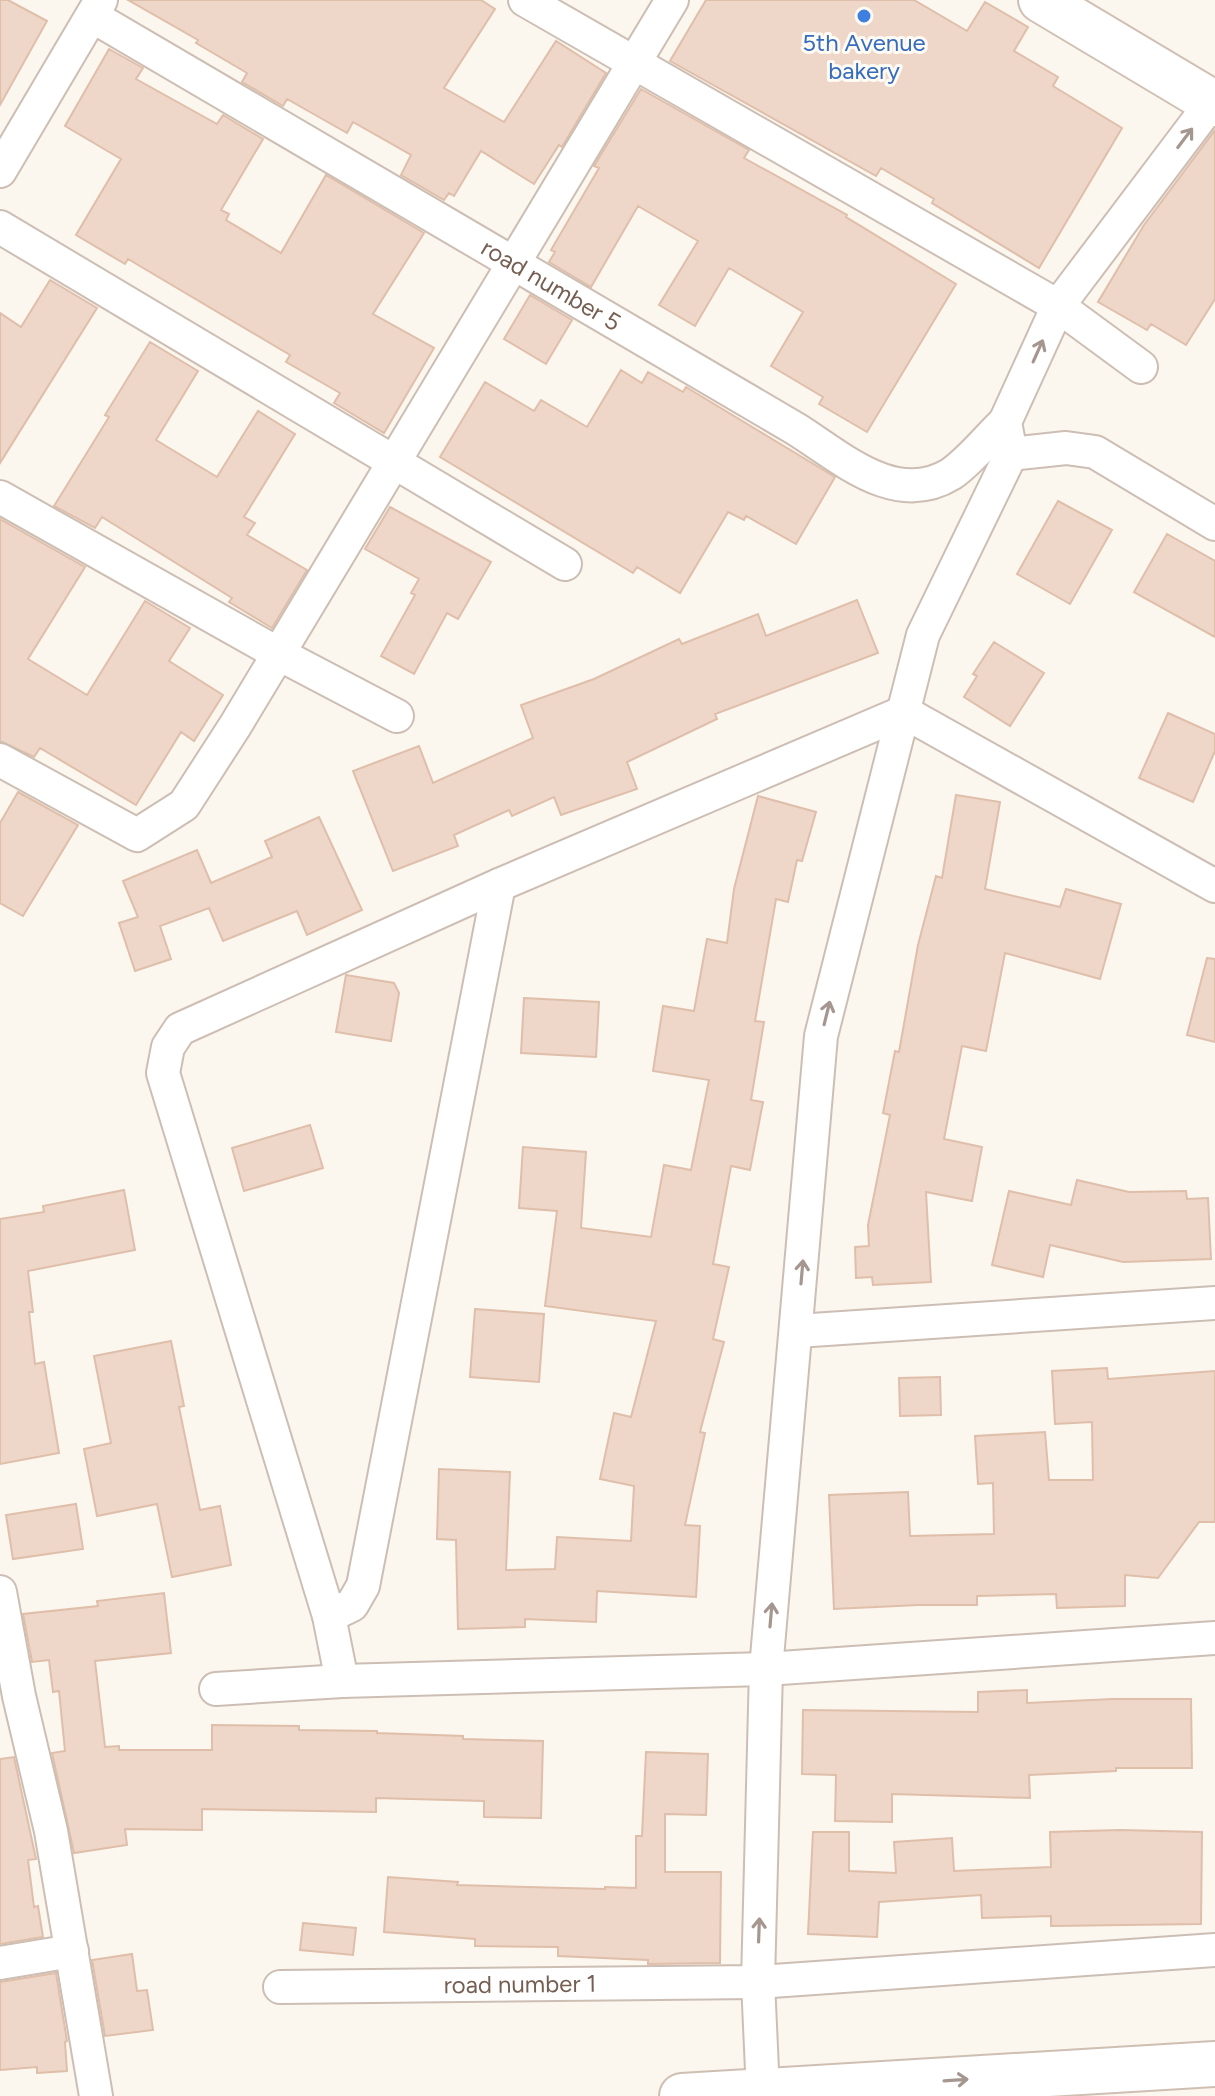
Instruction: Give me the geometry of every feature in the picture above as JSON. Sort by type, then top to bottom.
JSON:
[{"type":"main road","points":[[1041,0],[1214,101]]},
{"type":"main road","points":[[682,2096],[1215,2064]]},
{"type":"street","points":[[525,0],[1058,306],[1141,367]]},
{"type":"street","points":[[0,760],[137,835],[184,805],[235,726],[672,0]]},
{"type":"street","points":[[0,171],[96,8]]},
{"type":"street","name":"road number 5","points":[[96,8],[879,481],[918,487],[952,473],[1005,422]]},
{"type":"street","points":[[763,2092],[758,1982],[766,1669],[821,1036],[923,635],[1011,454],[1005,422],[1058,306],[1214,101]]},
{"type":"street","points":[[0,227],[565,564]]},
{"type":"street","points":[[1011,454],[1066,448],[1095,452],[1215,524]]},
{"type":"street","points":[[0,497],[277,653],[397,716]]},
{"type":"street","points":[[342,1681],[329,1616],[163,1073],[168,1047],[180,1029],[204,1016],[499,885],[904,712]]},
{"type":"street","points":[[904,712],[1215,886]]},
{"type":"street","points":[[329,1616],[352,1605],[363,1586],[499,885]]},
{"type":"street","points":[[797,1331],[1215,1303]]},
{"type":"street","points":[[0,1592],[9,1696],[51,1831],[96,2096]]},
{"type":"street","points":[[216,1689],[342,1681],[766,1669],[1215,1638]]},
{"type":"street","name":"road number 1","points":[[280,1987],[758,1982],[1215,1950]]},
{"type":"street","points":[[0,1963],[72,1951]]},
{"type":"building","points":[[0,0],[8,0],[47,21],[0,105]]},
{"type":"building","points":[[128,0],[481,0],[495,9],[444,88],[504,122],[556,41],[606,73],[562,147],[559,145],[534,184],[481,151],[454,196],[449,193],[444,200],[401,175],[411,155],[353,122],[347,133],[287,99],[283,106],[242,82],[247,73],[196,43],[198,40]]},
{"type":"building","points":[[706,0],[914,0],[967,31],[985,2],[1028,27],[1014,51],[1058,77],[1053,86],[1122,128],[1039,268],[881,168],[876,176],[670,61]]},
{"type":"building","points":[[109,49],[143,68],[136,79],[217,124],[223,115],[263,139],[221,210],[229,214],[226,220],[281,253],[326,175],[424,233],[373,314],[434,348],[384,433],[334,403],[340,393],[286,362],[290,355],[128,259],[125,264],[76,235],[121,159],[65,126]]},
{"type":"building","points":[[641,89],[749,150],[744,158],[847,215],[956,284],[867,432],[819,404],[823,397],[771,366],[803,312],[729,268],[695,326],[659,305],[698,241],[638,206],[591,287],[549,262],[555,252],[551,250],[599,168],[594,166]]},
{"type":"building","points":[[1215,130],[1215,299],[1186,345],[1151,324],[1147,330],[1098,302],[1144,225]]},
{"type":"building","points":[[50,280],[97,308],[0,463],[0,313],[21,327]]},
{"type":"building","points":[[530,295],[572,320],[546,364],[504,339]]},
{"type":"building","points":[[150,342],[198,371],[156,440],[217,477],[258,411],[295,434],[244,517],[255,523],[247,535],[307,570],[272,628],[229,602],[232,598],[102,517],[95,528],[54,506],[109,417],[105,415]]},
{"type":"building","points":[[621,370],[642,383],[648,372],[683,392],[686,387],[835,477],[796,544],[746,516],[744,520],[728,512],[680,593],[637,567],[633,573],[440,457],[485,382],[534,411],[541,400],[587,427]]},
{"type":"building","points":[[1058,501],[1112,530],[1070,604],[1017,574]]},
{"type":"building","points":[[390,507],[491,562],[458,619],[447,613],[414,674],[381,656],[415,595],[411,593],[419,579],[365,549]]},
{"type":"building","points":[[0,519],[85,567],[28,659],[87,695],[145,601],[190,628],[169,661],[223,695],[194,741],[181,732],[136,805],[40,748],[34,757],[0,741]]},
{"type":"building","points":[[1167,534],[1215,561],[1215,637],[1134,592]]},
{"type":"building","points":[[857,600],[878,653],[715,714],[717,719],[627,762],[637,789],[561,815],[554,797],[512,816],[509,810],[454,835],[458,846],[393,871],[353,771],[419,746],[433,783],[533,738],[521,705],[594,679],[679,639],[682,644],[758,614],[766,636]]},
{"type":"building","points":[[994,642],[1044,673],[1010,726],[964,697],[977,676],[973,674]]},
{"type":"building","points":[[1168,713],[1215,734],[1215,751],[1193,802],[1139,778]]},
{"type":"building","points":[[18,792],[78,825],[23,916],[0,903],[0,823]]},
{"type":"building","points":[[956,795],[1000,802],[985,889],[1060,907],[1066,889],[1121,904],[1100,979],[1005,953],[986,1051],[962,1046],[944,1139],[982,1147],[972,1201],[926,1192],[931,1282],[873,1285],[872,1277],[856,1278],[855,1247],[869,1246],[868,1225],[890,1115],[883,1113],[895,1051],[899,1052],[918,945],[936,876],[942,878]]},
{"type":"building","points":[[758,796],[816,812],[802,861],[797,860],[788,902],[776,899],[755,1021],[764,1022],[751,1100],[763,1102],[750,1170],[731,1166],[713,1264],[729,1267],[713,1339],[724,1342],[700,1432],[705,1433],[685,1525],[700,1526],[696,1597],[597,1591],[596,1622],[525,1619],[525,1627],[458,1629],[456,1540],[437,1539],[439,1469],[510,1472],[506,1570],[555,1569],[557,1537],[631,1541],[634,1486],[600,1479],[614,1413],[631,1417],[656,1321],[545,1306],[557,1211],[519,1208],[523,1147],[586,1152],[581,1228],[651,1237],[664,1165],[691,1170],[709,1080],[653,1071],[663,1006],[694,1011],[707,939],[727,943],[734,889]]},
{"type":"building","points":[[319,817],[362,910],[307,935],[297,911],[223,941],[209,908],[160,926],[171,959],[135,971],[119,923],[138,917],[123,881],[197,850],[211,883],[272,857],[265,841]]},
{"type":"building","points":[[1207,958],[1215,959],[1215,1042],[1187,1035]]},
{"type":"building","points":[[346,975],[394,983],[399,993],[391,1041],[336,1032]]},
{"type":"building","points":[[524,998],[599,1002],[596,1057],[521,1053]]},
{"type":"building","points":[[310,1125],[323,1168],[244,1191],[232,1148]]},
{"type":"building","points":[[1077,1180],[1129,1192],[1186,1191],[1187,1199],[1208,1198],[1211,1259],[1123,1262],[1050,1245],[1043,1277],[992,1265],[1009,1191],[1071,1205]]},
{"type":"building","points":[[124,1190],[135,1250],[28,1271],[35,1364],[44,1362],[59,1453],[0,1464],[0,1219],[44,1212],[43,1206]]},
{"type":"building","points":[[475,1309],[544,1314],[539,1382],[470,1377]]},
{"type":"building","points":[[171,1341],[184,1406],[179,1407],[200,1510],[220,1506],[231,1565],[172,1577],[157,1504],[97,1516],[84,1449],[111,1443],[94,1356]]},
{"type":"building","points":[[1107,1368],[1108,1379],[1215,1371],[1215,1522],[1199,1522],[1158,1578],[1125,1575],[1125,1606],[1057,1608],[1056,1594],[977,1596],[977,1605],[834,1609],[829,1495],[908,1492],[910,1536],[994,1534],[993,1483],[978,1484],[975,1436],[1045,1432],[1049,1480],[1093,1480],[1092,1422],[1055,1424],[1052,1371]]},
{"type":"building","points":[[940,1377],[941,1415],[900,1416],[899,1378]]},
{"type":"building","points":[[76,1504],[83,1549],[13,1559],[6,1515]]},
{"type":"building","points":[[164,1593],[171,1653],[95,1661],[105,1747],[119,1746],[119,1750],[212,1750],[212,1725],[299,1726],[299,1730],[377,1731],[463,1736],[463,1739],[543,1741],[541,1818],[484,1817],[484,1801],[376,1798],[376,1812],[202,1809],[202,1830],[125,1829],[127,1845],[74,1853],[52,1753],[65,1751],[59,1691],[53,1692],[49,1660],[32,1662],[23,1614],[98,1606],[97,1601]]},
{"type":"building","points":[[1027,1690],[1027,1703],[1191,1699],[1192,1768],[1116,1768],[1116,1771],[1029,1775],[1030,1798],[892,1794],[892,1822],[835,1821],[836,1775],[802,1774],[803,1710],[978,1712],[978,1692]]},
{"type":"building","points":[[646,1752],[708,1754],[706,1815],[665,1814],[665,1872],[721,1872],[720,1963],[648,1964],[648,1960],[558,1956],[558,1947],[475,1946],[475,1939],[384,1932],[388,1877],[458,1882],[457,1885],[636,1888],[636,1836],[642,1836]]},
{"type":"building","points":[[14,1757],[36,1859],[28,1860],[34,1907],[38,1906],[43,1937],[0,1944],[0,1759]]},
{"type":"building","points":[[813,1832],[849,1832],[849,1871],[896,1873],[894,1842],[952,1838],[954,1871],[1051,1867],[1050,1832],[1202,1832],[1201,1924],[1051,1926],[1051,1916],[982,1918],[981,1895],[879,1902],[877,1937],[808,1934]]},
{"type":"building","points":[[303,1923],[356,1928],[353,1955],[300,1950]]},
{"type":"building","points":[[132,1954],[137,1991],[147,1990],[153,2030],[105,2036],[92,1960]]},
{"type":"building","points":[[56,1973],[67,2041],[67,2071],[37,2073],[37,2067],[0,2070],[0,1982]]},
{"type":"place","name":"5th Avenue bakery","points":[[864,16]]}]
